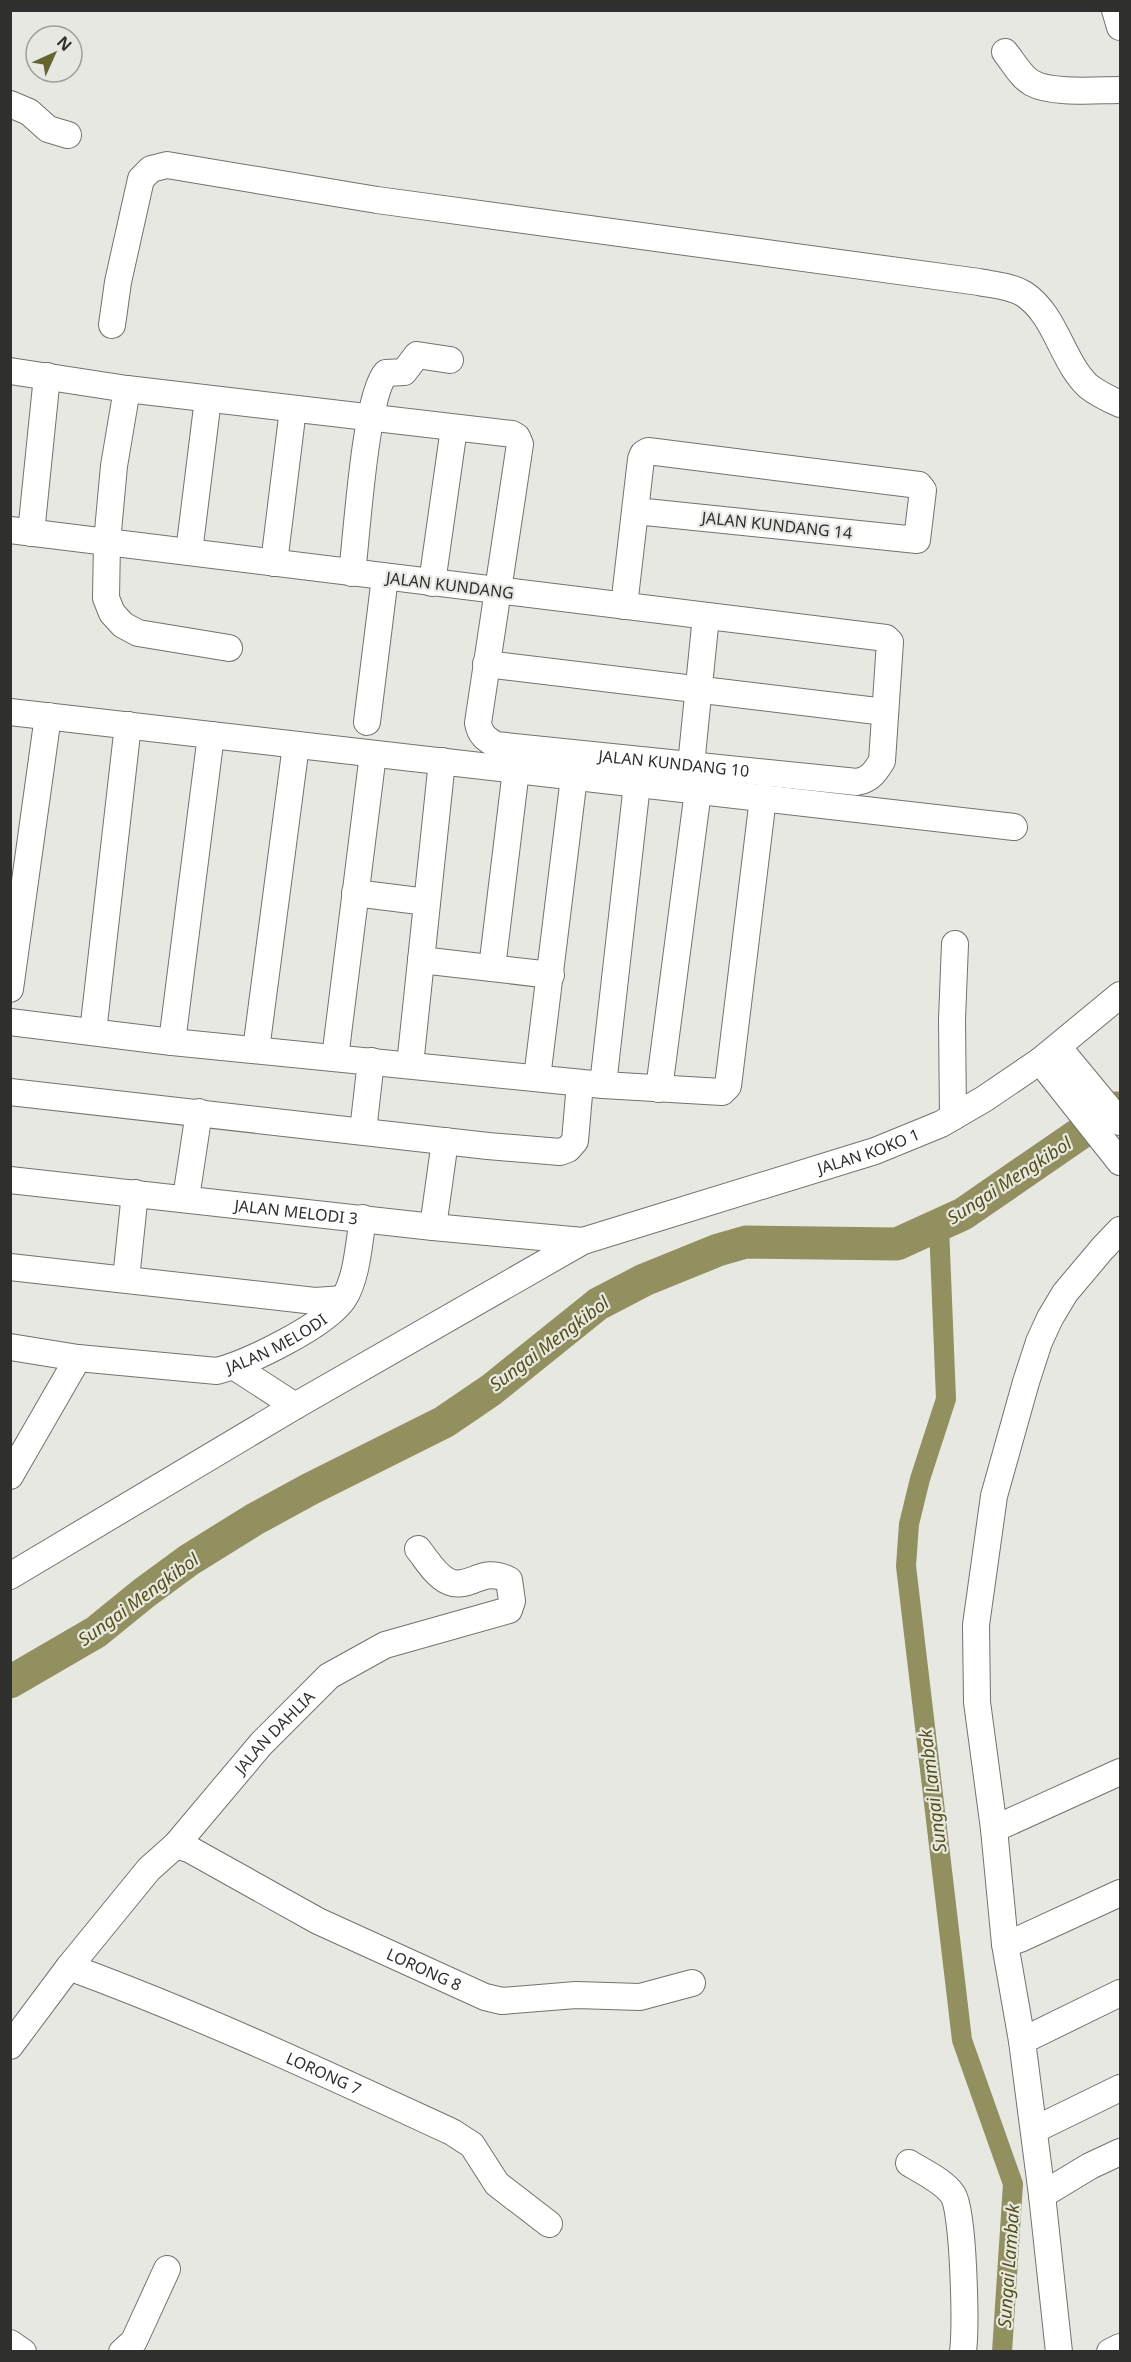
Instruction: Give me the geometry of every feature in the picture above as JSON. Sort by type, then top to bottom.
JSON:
[{"type":"street","points":[[1115,10],[1120,27]]},
{"type":"street","points":[[1005,51],[1022,74],[1038,86],[1054,89],[1120,90]]},
{"type":"street","points":[[10,104],[29,112],[48,129],[68,135]]},
{"type":"street","points":[[112,325],[118,282],[141,179],[151,169],[167,165],[377,200],[978,282],[1011,289],[1023,294],[1044,313],[1087,385],[1100,395],[1120,404]]},
{"type":"street","points":[[352,573],[370,418],[380,381],[386,373],[404,372],[417,355],[450,360]]},
{"type":"street","points":[[10,371],[127,389],[454,428],[432,583]]},
{"type":"street","points":[[21,531],[47,376]]},
{"type":"street","points":[[127,389],[114,466],[107,542],[106,598],[112,613],[123,625],[138,633],[229,648]]},
{"type":"street","points":[[189,552],[208,399]]},
{"type":"street","points":[[274,563],[293,409]]},
{"type":"street","name":"JALAN KUNDANG 10","points":[[454,428],[512,434],[518,437],[520,444],[478,723],[480,733],[496,745],[857,782],[866,780],[882,761],[889,639]]},
{"type":"street","name":"JALAN KUNDANG 14","points":[[648,450],[919,485],[922,490],[917,540],[636,511],[641,459],[648,450]]},
{"type":"street","points":[[624,606],[636,511]]},
{"type":"street","name":"JALAN KUNDANG","points":[[21,531],[889,639]]},
{"type":"street","points":[[367,722],[385,577]]},
{"type":"street","points":[[691,765],[706,616]]},
{"type":"street","points":[[486,664],[885,712]]},
{"type":"street","points":[[10,712],[1014,827]]},
{"type":"street","points":[[10,989],[48,716]]},
{"type":"street","points":[[93,1032],[128,725]]},
{"type":"street","points":[[172,1042],[211,735]]},
{"type":"street","points":[[256,1050],[296,745]]},
{"type":"street","points":[[335,1058],[373,754]]},
{"type":"street","points":[[410,1065],[442,762]]},
{"type":"street","points":[[492,968],[516,770]]},
{"type":"street","points":[[537,1078],[574,777]]},
{"type":"street","points":[[10,1092],[549,1153],[568,1149],[575,1141],[592,1084],[637,784]]},
{"type":"street","points":[[659,1089],[698,791]]},
{"type":"street","points":[[10,1022],[172,1042],[592,1084],[717,1094],[728,1086],[763,798]]},
{"type":"street","points":[[355,893],[427,902]]},
{"type":"street","points":[[952,1117],[955,944]]},
{"type":"street","points":[[421,960],[550,975]]},
{"type":"street","name":"JALAN KOKO 1","points":[[583,1241],[875,1151],[952,1117],[1049,1054],[1120,995]]},
{"type":"street","points":[[1049,1054],[1076,1086],[1120,1162]]},
{"type":"street","points":[[363,1131],[371,1061]]},
{"type":"street","points":[[1076,1086],[1120,1122]]},
{"type":"street","points":[[186,1198],[199,1112]]},
{"type":"street","points":[[433,1227],[445,1141]]},
{"type":"street","name":"JALAN MELODI 3","points":[[10,1180],[433,1227],[583,1241]]},
{"type":"street","points":[[126,1279],[135,1193]]},
{"type":"street","name":"JALAN MELODI","points":[[10,1347],[78,1358],[217,1371],[235,1367],[322,1319],[344,1299],[351,1284],[363,1218]]},
{"type":"street","points":[[1059,2352],[1034,2130],[1022,2041],[1005,1944],[994,1829],[977,1702],[975,1650],[994,1496],[1026,1382],[1050,1318],[1065,1293],[1120,1230]]},
{"type":"street","points":[[10,1576],[295,1406],[583,1241]]},
{"type":"street","points":[[10,1267],[315,1301],[344,1299]]},
{"type":"street","points":[[14,1464],[78,1358]]},
{"type":"street","points":[[235,1367],[295,1406]]},
{"type":"street","name":"JALAN DAHLIA","points":[[10,2046],[69,1967],[149,1869],[176,1845],[261,1744],[329,1676],[385,1645],[509,1610],[512,1601],[509,1580],[500,1575],[481,1576],[452,1583],[440,1576],[418,1549]]},
{"type":"street","points":[[994,1829],[1120,1772]]},
{"type":"street","name":"LORONG 8","points":[[176,1845],[318,1921],[485,1997],[502,2001],[576,1995],[640,1997],[692,1983]]},
{"type":"street","points":[[1005,1944],[1020,1940],[1120,1893]]},
{"type":"street","name":"LORONG 7","points":[[69,1967],[135,1991],[237,2034],[452,2132],[472,2145],[497,2184],[549,2224]]},
{"type":"street","points":[[1022,2041],[1120,1993]]},
{"type":"street","points":[[1034,2130],[1120,2088]]},
{"type":"street","points":[[1042,2195],[1090,2166],[1120,2152]]},
{"type":"street","points":[[909,2163],[947,2188],[958,2204],[965,2322],[963,2352]]},
{"type":"street","points":[[122,2352],[134,2341],[167,2269]]},
{"type":"street","points":[[10,2343],[23,2352]]},
{"type":"street","points":[[1110,2352],[1120,2347]]},
{"type":"waterway","name":"Sungai Mengkibol","points":[[10,1682],[96,1632],[189,1560],[255,1519],[444,1422],[491,1390],[598,1304],[644,1280],[718,1250],[746,1242],[897,1244],[963,1214],[1117,1108]]},
{"type":"waterway","name":"Sungai Lambak","points":[[939,1226],[946,1399],[920,1479],[909,1524],[906,1566],[962,2040],[1013,2184],[1002,2352]]}]
